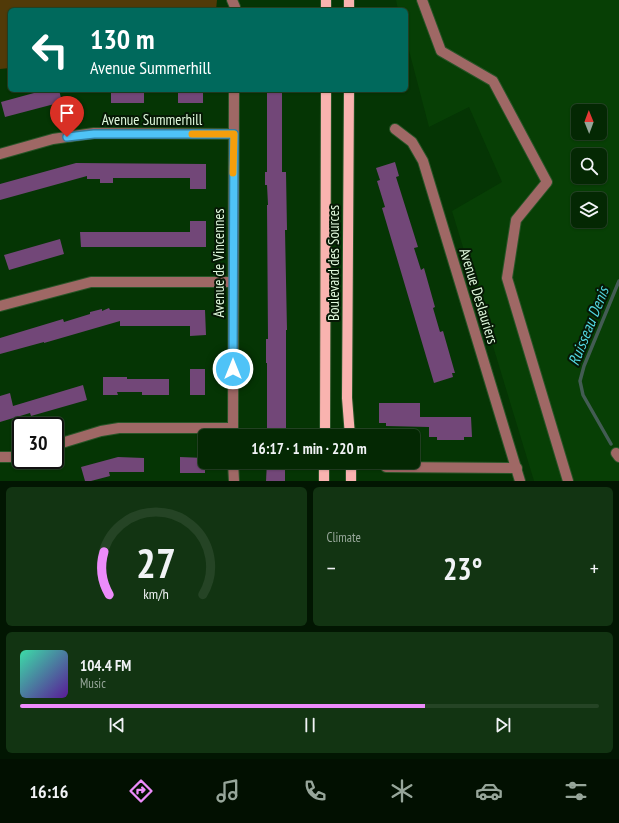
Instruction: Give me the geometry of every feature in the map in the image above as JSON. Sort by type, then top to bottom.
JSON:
[{"type":"main road","name":"Boulevard des Sources","points":[[324,429],[326,92]]},
{"type":"main road","name":"Boulevard des Sources","points":[[349,92],[348,398],[350,429]]},
{"type":"main road","points":[[324,469],[324,481]]},
{"type":"main road","points":[[351,469],[351,481]]},
{"type":"street","points":[[422,0],[441,51],[493,81],[547,182],[516,220],[507,278],[568,481]]},
{"type":"street","name":"Avenue de Vincennes","points":[[233,429],[234,92]]},
{"type":"street","name":"Avenue Deslauriers","points":[[394,129],[412,142],[423,161],[520,481]]},
{"type":"street","name":"Avenue Summerhill","points":[[0,154],[53,139],[94,134],[234,134]]},
{"type":"street","points":[[0,306],[91,282],[233,282]]},
{"type":"street","points":[[64,442],[101,431],[119,428],[198,431]]},
{"type":"street","points":[[0,458],[12,457]]},
{"type":"street","points":[[420,467],[517,468]]},
{"type":"street","points":[[233,469],[234,481]]},
{"type":"shaded area","points":[[0,0],[217,0],[216,8],[8,8],[8,68],[0,69]]},
{"type":"shaded area","points":[[396,0],[619,0],[619,481],[534,481],[452,211],[502,182],[469,107],[429,127],[408,47],[408,8],[398,8]]},
{"type":"building","points":[[38,92],[60,92],[62,102],[5,117],[1,102]]},
{"type":"building","points":[[111,92],[144,92],[144,103],[111,103]]},
{"type":"building","points":[[178,92],[203,92],[203,103],[178,103]]},
{"type":"building","points":[[267,92],[282,92],[282,172],[286,172],[287,230],[285,230],[287,330],[286,429],[267,429],[266,339],[268,339],[268,205],[265,172],[267,172]]},
{"type":"building","points":[[395,162],[399,176],[396,177],[418,247],[414,248],[421,270],[424,268],[435,307],[433,308],[440,332],[443,331],[455,373],[452,373],[453,377],[434,383],[382,208],[385,207],[377,181],[380,180],[376,168]]},
{"type":"building","points":[[76,163],[206,164],[206,189],[190,189],[190,178],[113,178],[113,183],[100,183],[100,179],[87,179],[87,176],[0,200],[0,184]]},
{"type":"building","points":[[190,221],[206,221],[206,247],[81,247],[80,232],[190,232]]},
{"type":"building","points":[[60,239],[64,254],[9,270],[4,255]]},
{"type":"building","points":[[109,308],[110,310],[205,310],[206,335],[190,336],[190,326],[120,326],[120,321],[0,354],[0,338],[63,319],[64,322],[90,314],[90,312],[102,309],[102,311]]},
{"type":"building","points":[[190,369],[205,369],[205,395],[190,395]]},
{"type":"building","points":[[103,377],[127,377],[127,379],[169,379],[169,395],[142,395],[142,392],[117,392],[118,395],[103,395]]},
{"type":"building","points":[[83,385],[87,400],[31,416],[30,413],[12,417],[12,418],[0,422],[0,396],[10,393],[13,406]]},
{"type":"building","points":[[379,403],[420,403],[420,417],[471,417],[472,437],[464,437],[464,440],[437,440],[437,437],[429,437],[429,427],[386,426],[386,423],[379,423]]},
{"type":"building","points":[[118,457],[144,458],[144,472],[109,472],[110,476],[85,481],[81,467]]},
{"type":"building","points":[[180,457],[198,458],[198,469],[205,469],[205,473],[180,473]]},
{"type":"building","points":[[267,469],[285,469],[285,481],[266,481]]},
{"type":"waterway","name":"Ruisseau Denis","points":[[611,444],[583,395],[580,381],[584,366],[619,281]]},
{"type":"slow traffic","points":[[192,134],[234,134],[233,173]]},
{"type":"route","points":[[67,137],[94,134],[234,134],[233,369]]}]
